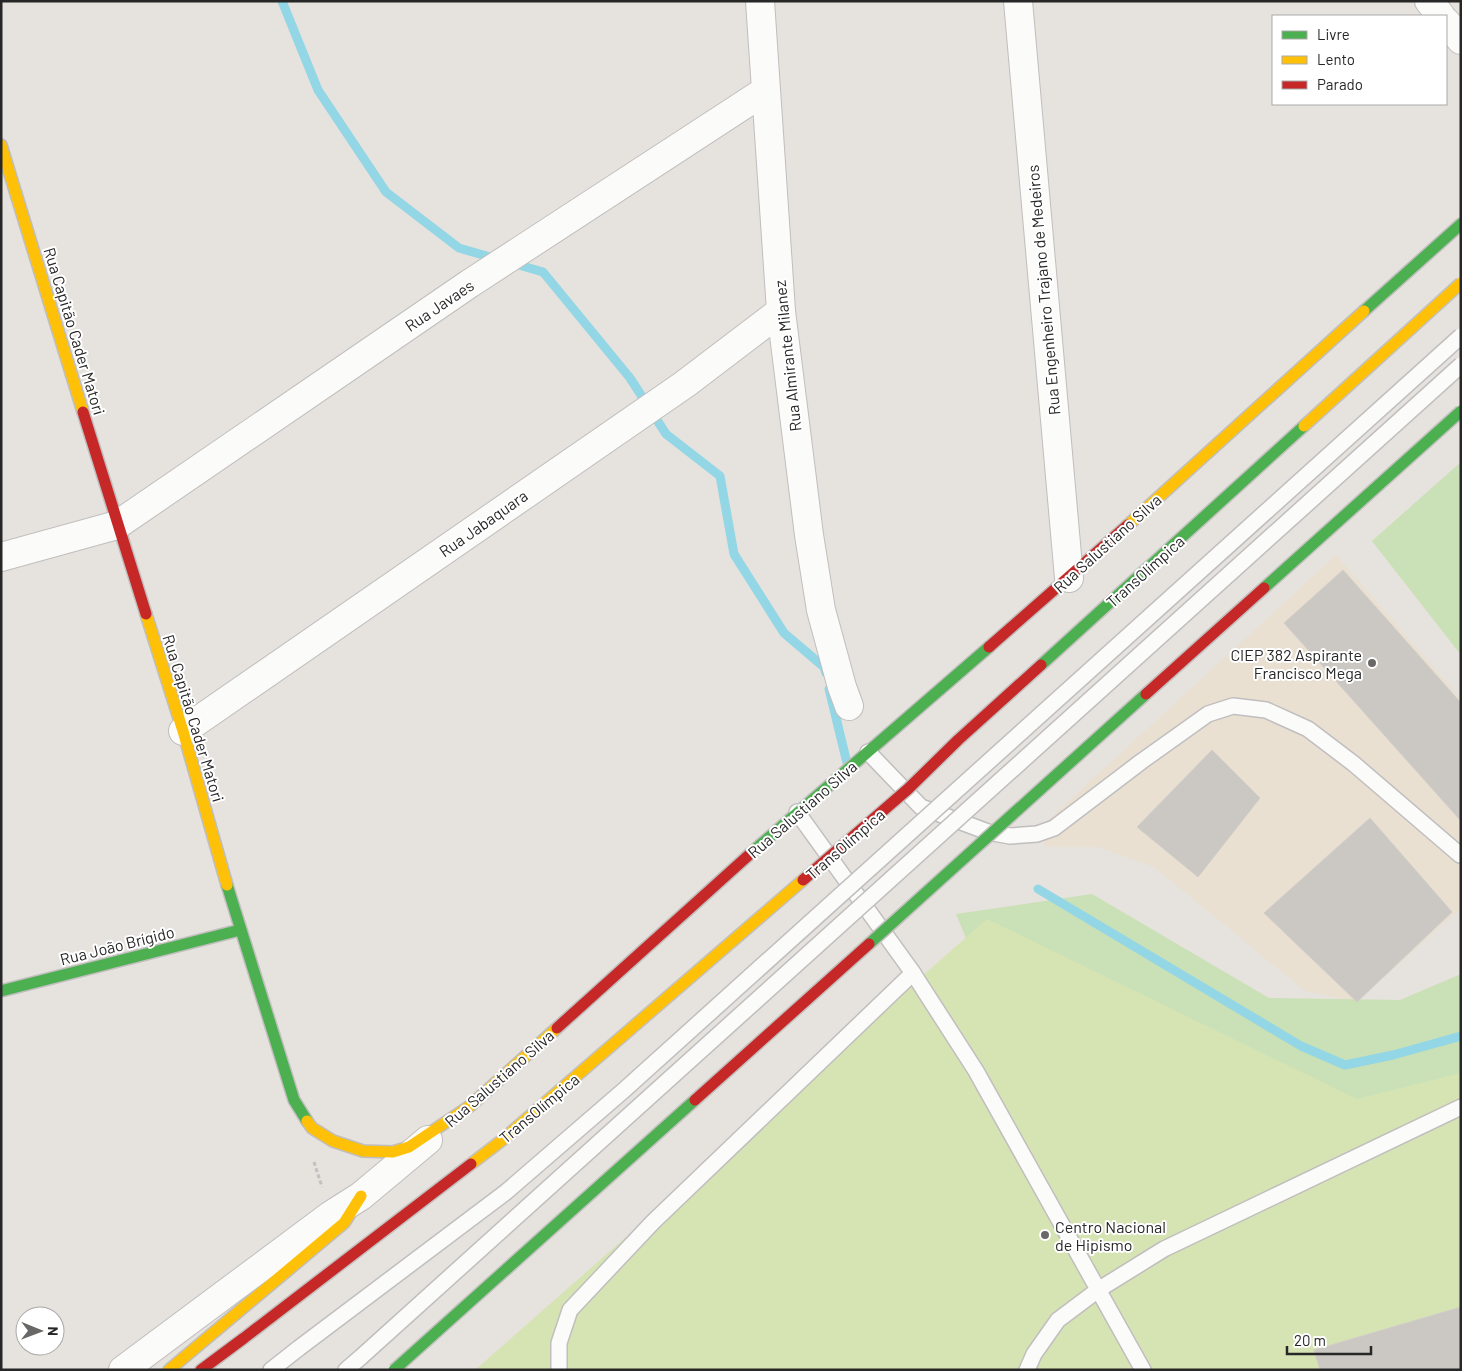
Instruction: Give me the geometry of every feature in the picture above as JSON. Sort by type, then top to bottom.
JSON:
[{"type":"main road","name":"Rua Capitão Cader Matori","points":[[1,145],[117,525],[183,731],[240,930],[294,1100],[312,1128],[333,1142],[363,1151],[393,1152],[409,1147],[470,1106]]},
{"type":"main road","name":"Rua Salustiano Silva","points":[[470,1106],[797,812],[1069,578],[1461,224]]},
{"type":"main road","name":"TransOlímpica","points":[[201,1370],[501,1141],[700,971],[908,789],[958,740],[1461,283]]},
{"type":"main road","points":[[393,1370],[1461,411]]},
{"type":"main road","name":"Rua João Brígido","points":[[1,991],[240,930]]},
{"type":"main road","points":[[169,1370],[344,1223],[361,1196]]},
{"type":"street","name":"Rua Almirante Milanez","points":[[760,1],[781,311],[808,535],[821,610],[849,706]]},
{"type":"street","name":"Rua Engenheiro Trajano de Medeiros","points":[[1018,1],[1069,578]]},
{"type":"street","points":[[1429,1],[1440,15]]},
{"type":"street","points":[[1447,23],[1461,40]]},
{"type":"street","name":"Rua Javaes","points":[[1,557],[117,525],[468,284],[765,91]]},
{"type":"street","name":"Rua Jabaquara","points":[[183,731],[685,384],[781,311]]},
{"type":"street","name":"Rua Salustiano Silva","points":[[124,1370],[331,1215],[361,1196],[470,1106]]},
{"type":"lane","points":[[271,1370],[506,1192],[623,1091],[1461,336]]},
{"type":"lane","points":[[346,1370],[1461,365]]},
{"type":"lane","points":[[868,752],[921,807],[988,832],[1010,836],[1037,834],[1054,828],[1208,714],[1233,706],[1266,710],[1308,729],[1354,764],[1460,855]]},
{"type":"lane","points":[[797,812],[913,973],[976,1072],[1143,1370]]},
{"type":"lane","points":[[559,1370],[559,1344],[570,1310],[653,1222],[913,973]]},
{"type":"lane","points":[[1027,1370],[1034,1354],[1058,1320],[1098,1290],[1164,1249],[1461,1107]]},
{"type":"shaded area","points":[[1336,555],[1461,699],[1461,908],[1357,1002],[1305,991],[1154,867],[1098,847],[1047,847],[1036,831]]},
{"type":"green space","points":[[1461,462],[1461,655],[1372,541]]},
{"type":"green space","points":[[1092,894],[1269,998],[1400,1000],[1461,974],[1461,1095],[1084,1224],[956,914]]},
{"type":"green space","name":"Centro Nacional de Hipismo","points":[[987,919],[1357,1099],[1461,1073],[1461,1370],[475,1370]]},
{"type":"building","name":"CIEP 382 Aspirante Francisco Mega","points":[[1343,570],[1461,703],[1461,821],[1284,623]]},
{"type":"building","points":[[1212,750],[1260,798],[1198,877],[1137,827]]},
{"type":"building","points":[[1370,818],[1452,912],[1357,1002],[1264,913]]},
{"type":"building","points":[[1461,1307],[1461,1370],[1320,1370],[1314,1350]]},
{"type":"waterway","points":[[282,1],[318,90],[386,192],[459,248],[497,259]]},
{"type":"waterway","points":[[512,263],[543,272],[630,378],[666,434],[720,476],[734,554],[784,633],[824,667],[826,673]]},
{"type":"waterway","points":[[829,689],[847,763]]},
{"type":"waterway","points":[[1038,889],[1301,1046],[1345,1065],[1393,1055],[1461,1036]]},
{"type":"traffic: fast","points":[[1364,311],[1461,224]]},
{"type":"traffic: fast","points":[[1264,588],[1461,411]]},
{"type":"traffic: fast","points":[[1041,665],[1304,426]]},
{"type":"traffic: fast","points":[[750,854],[989,647]]},
{"type":"traffic: fast","points":[[869,944],[1146,694]]},
{"type":"traffic: fast","points":[[227,885],[294,1100],[307,1121]]},
{"type":"traffic: fast","points":[[1,991],[240,930]]},
{"type":"traffic: fast","points":[[394,1370],[695,1100]]},
{"type":"traffic: slow","points":[[1,145],[83,412]]},
{"type":"traffic: slow","points":[[1304,426],[1461,283]]},
{"type":"traffic: slow","points":[[1128,525],[1364,311]]},
{"type":"traffic: slow","points":[[146,614],[183,731],[227,885]]},
{"type":"traffic: slow","points":[[471,1164],[501,1141],[803,880]]},
{"type":"traffic: slow","points":[[307,1121],[312,1128],[333,1141],[363,1151],[393,1152],[409,1147],[470,1106],[557,1028]]},
{"type":"traffic: slow","points":[[169,1370],[344,1223],[361,1196]]},
{"type":"traffic: jam","points":[[83,412],[146,614]]},
{"type":"traffic: jam","points":[[989,647],[1128,525]]},
{"type":"traffic: jam","points":[[1146,694],[1264,588]]},
{"type":"traffic: jam","points":[[803,880],[908,789],[958,740],[1041,665]]},
{"type":"traffic: jam","points":[[557,1028],[750,854]]},
{"type":"traffic: jam","points":[[695,1100],[869,944]]},
{"type":"traffic: jam","points":[[244,1338],[471,1164]]},
{"type":"traffic: jam","points":[[201,1370],[244,1338]]},
{"type":"place","name":"CIEP 382 Aspirante Francisco Mega","points":[[1372,663]]},
{"type":"place","name":"Centro Nacional de Hipismo","points":[[1045,1235]]}]
